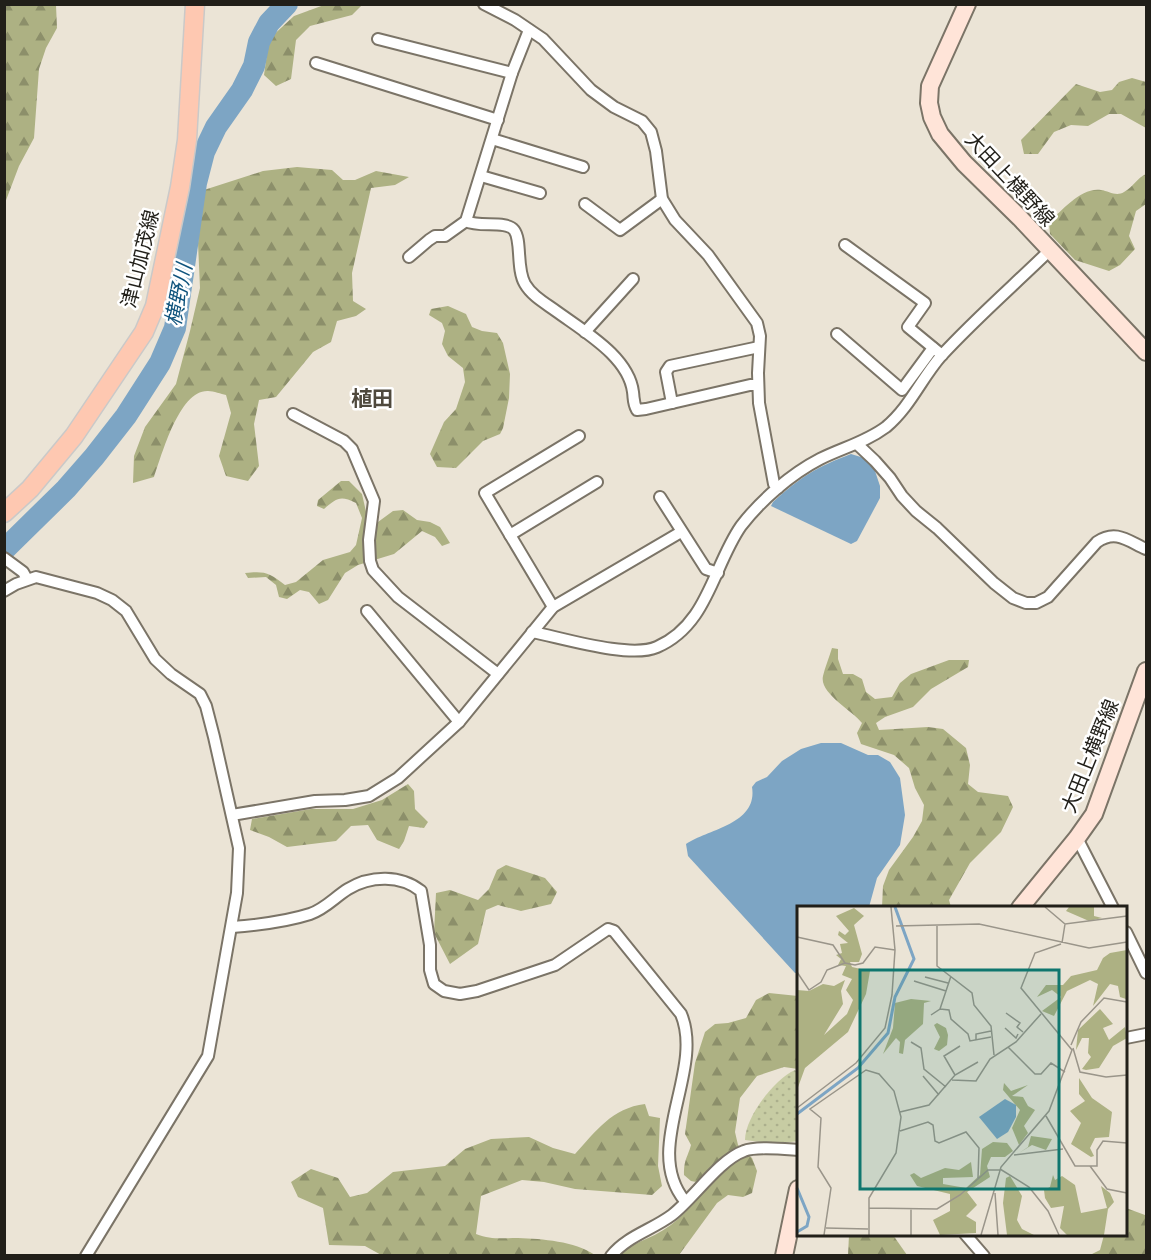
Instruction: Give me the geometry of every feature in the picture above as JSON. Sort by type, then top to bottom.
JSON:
[{"type":"main road","name":"津山加茂線","points":[[4,513],[30,489],[74,436],[144,332],[155,306],[180,187],[187,140],[195,4]]},
{"type":"main road","name":"大田上横野線","points":[[967,4],[930,86],[929,103],[932,117],[940,134],[964,163],[1020,218],[1146,352]]},
{"type":"main road","name":"大田上横野線","points":[[1022,906],[1094,814],[1146,671]]},
{"type":"main road","points":[[784,1256],[797,1195]]},
{"type":"street","points":[[484,4],[543,39],[591,90],[614,107],[642,122],[651,132],[656,151],[662,200],[675,220],[708,255],[757,322],[760,336],[759,403],[774,484],[778,488]]},
{"type":"street","points":[[409,257],[435,236],[446,236],[466,221],[512,73],[529,30]]},
{"type":"street","points":[[378,39],[512,73]]},
{"type":"street","points":[[316,63],[498,120]]},
{"type":"street","points":[[492,140],[583,167]]},
{"type":"street","points":[[481,176],[540,193]]},
{"type":"street","points":[[585,204],[620,230],[662,200]]},
{"type":"street","points":[[466,221],[479,225],[507,225],[514,230],[517,236],[520,272],[525,284],[534,295],[609,351],[623,366],[629,377],[637,410],[758,385]]},
{"type":"street","points":[[845,245],[925,303],[908,327],[938,351]]},
{"type":"street","points":[[837,334],[902,390],[938,351],[1049,251]]},
{"type":"street","points":[[585,332],[633,279]]},
{"type":"street","points":[[672,403],[666,372],[670,366],[759,347]]},
{"type":"street","points":[[532,632],[634,652],[656,648],[672,639],[691,620],[710,592],[740,529],[751,514],[802,469],[857,444],[883,429],[899,415],[938,351]]},
{"type":"street","points":[[293,414],[344,441],[352,449],[374,501],[369,540],[369,561],[373,570],[398,597],[498,675]]},
{"type":"street","points":[[553,607],[485,493],[579,436]]},
{"type":"street","points":[[857,444],[890,478],[916,512],[937,528],[994,583],[1013,598],[1026,603],[1036,603],[1048,597],[1097,542],[1106,536],[1118,536],[1146,549]]},
{"type":"street","points":[[510,535],[597,482]]},
{"type":"street","points":[[660,497],[706,569],[718,573]]},
{"type":"street","points":[[232,815],[315,801],[345,801],[369,796],[398,778],[459,722],[553,607],[681,532]]},
{"type":"street","points":[[4,558],[25,576],[67,584],[112,600],[126,611],[155,659],[171,674],[201,694],[206,706],[239,848],[237,893],[232,927],[208,1056],[86,1256]]},
{"type":"street","points":[[4,591],[25,576]]},
{"type":"street","points":[[368,611],[459,722]]},
{"type":"street","points":[[1077,838],[1112,906]]},
{"type":"street","points":[[232,927],[257,925],[310,914],[326,906],[349,888],[372,879],[393,878],[412,883],[422,891],[430,945],[430,970],[434,984],[444,991],[460,994],[477,991],[555,964],[608,929],[614,931],[681,1014],[686,1026],[687,1043],[671,1134],[670,1154],[671,1169],[678,1192],[685,1201]]},
{"type":"street","points":[[1127,936],[1146,973]]},
{"type":"street","points":[[1127,1038],[1146,1034]]},
{"type":"street","points":[[611,1256],[627,1240],[670,1216],[738,1154],[750,1149],[797,1150]]},
{"type":"street","points":[[967,1236],[984,1256]]},
{"type":"green space","points":[[5,4],[56,5],[57,28],[46,48],[39,69],[34,138],[19,166],[5,203]]},
{"type":"green space","points":[[324,5],[362,5],[352,15],[310,26],[296,40],[291,79],[276,86],[264,75],[269,39],[294,16]]},
{"type":"green space","points":[[1132,78],[1146,82],[1146,128],[1121,114],[1109,114],[1088,126],[1071,125],[1054,132],[1038,154],[1024,154],[1021,140],[1076,84],[1100,92],[1112,90],[1119,82]]},
{"type":"green space","points":[[297,167],[332,170],[343,180],[355,180],[376,171],[409,177],[395,185],[371,188],[352,273],[353,301],[366,309],[356,316],[337,321],[331,342],[313,352],[276,397],[259,400],[254,424],[259,466],[248,481],[226,476],[219,456],[231,413],[226,395],[208,391],[188,401],[180,412],[154,477],[133,483],[134,456],[145,427],[176,384],[190,331],[200,288],[198,243],[204,190],[263,171]]},
{"type":"green space","points":[[1146,174],[1146,204],[1136,211],[1129,236],[1135,249],[1120,265],[1109,271],[1075,260],[1050,234],[1049,222],[1079,196],[1094,190],[1121,193]]},
{"type":"green space","points":[[448,306],[466,314],[472,327],[497,333],[503,343],[510,374],[509,398],[500,434],[483,441],[456,468],[437,467],[430,454],[444,422],[456,409],[465,382],[463,368],[448,356],[442,344],[445,331],[442,323],[429,315],[431,309]]},
{"type":"green space","points":[[341,481],[349,481],[362,494],[367,516],[378,522],[393,511],[403,510],[417,520],[430,522],[440,527],[450,543],[442,546],[435,537],[422,531],[394,554],[358,565],[345,573],[328,600],[319,604],[309,592],[300,590],[287,599],[279,597],[276,585],[266,577],[248,578],[245,573],[262,572],[275,577],[285,585],[296,582],[323,560],[350,552],[356,545],[362,518],[356,503],[342,498],[324,509],[317,506],[318,500]]},
{"type":"green space","points":[[832,648],[838,649],[838,659],[843,674],[853,674],[862,679],[866,692],[875,699],[892,697],[900,683],[911,674],[949,660],[969,660],[968,667],[931,689],[913,707],[885,717],[876,723],[879,730],[928,727],[943,729],[966,748],[970,765],[968,784],[978,792],[1008,796],[1013,807],[1001,832],[970,863],[949,900],[951,906],[882,906],[883,886],[889,870],[922,821],[924,805],[915,788],[909,768],[894,755],[861,744],[857,733],[862,723],[826,689],[823,676]]},
{"type":"green space","points":[[408,784],[414,791],[415,809],[428,822],[424,828],[409,826],[399,849],[377,840],[368,825],[351,826],[336,841],[287,847],[250,830],[252,819],[311,809],[353,809],[382,800]]},
{"type":"green space","points":[[506,865],[545,878],[557,892],[551,904],[521,911],[498,905],[486,910],[478,944],[450,964],[434,933],[436,893],[450,890],[478,900],[489,889],[497,870]]},
{"type":"green space","points":[[769,993],[797,996],[797,1069],[784,1067],[757,1076],[740,1098],[735,1132],[738,1145],[752,1158],[757,1171],[752,1193],[743,1197],[728,1195],[717,1203],[679,1255],[618,1256],[631,1246],[671,1225],[685,1213],[702,1190],[696,1182],[684,1175],[685,1162],[691,1145],[685,1134],[695,1063],[705,1032],[715,1024],[746,1018],[756,1000]]},
{"type":"green space","points":[[795,1070],[797,1072],[797,1141],[776,1144],[745,1140],[750,1121],[762,1100]]},
{"type":"green space","points":[[645,1104],[649,1116],[660,1118],[658,1166],[662,1186],[652,1195],[575,1189],[522,1180],[481,1196],[476,1234],[492,1238],[528,1238],[558,1242],[587,1250],[595,1255],[383,1256],[365,1246],[329,1245],[323,1208],[298,1197],[291,1182],[311,1169],[338,1178],[350,1197],[367,1193],[393,1172],[445,1166],[465,1149],[491,1139],[529,1137],[553,1148],[575,1154],[598,1129],[614,1116],[633,1106]]},
{"type":"green space","points":[[1127,1208],[1145,1215],[1146,1213],[1146,1255],[1090,1255],[1100,1250],[1104,1236],[1127,1236]]},
{"type":"green space","points":[[849,1236],[894,1236],[907,1255],[848,1255]]},
{"type":"water","points":[[851,454],[864,458],[875,471],[880,486],[880,498],[857,541],[851,544],[771,506],[801,479],[828,463]]},
{"type":"water","points":[[821,743],[841,743],[868,755],[878,755],[890,762],[900,778],[905,815],[900,845],[877,878],[869,906],[797,906],[797,973],[795,973],[688,856],[686,844],[740,817],[752,799],[752,787],[756,782],[767,777],[782,761],[801,749]]},
{"type":"waterway","name":"横野川","points":[[4,550],[66,489],[94,457],[126,416],[160,363],[175,328],[196,183],[204,152],[216,127],[242,90],[254,66],[259,42],[269,23],[287,4]]},
{"type":"district","name":"植田","points":[[372,399]]}]
